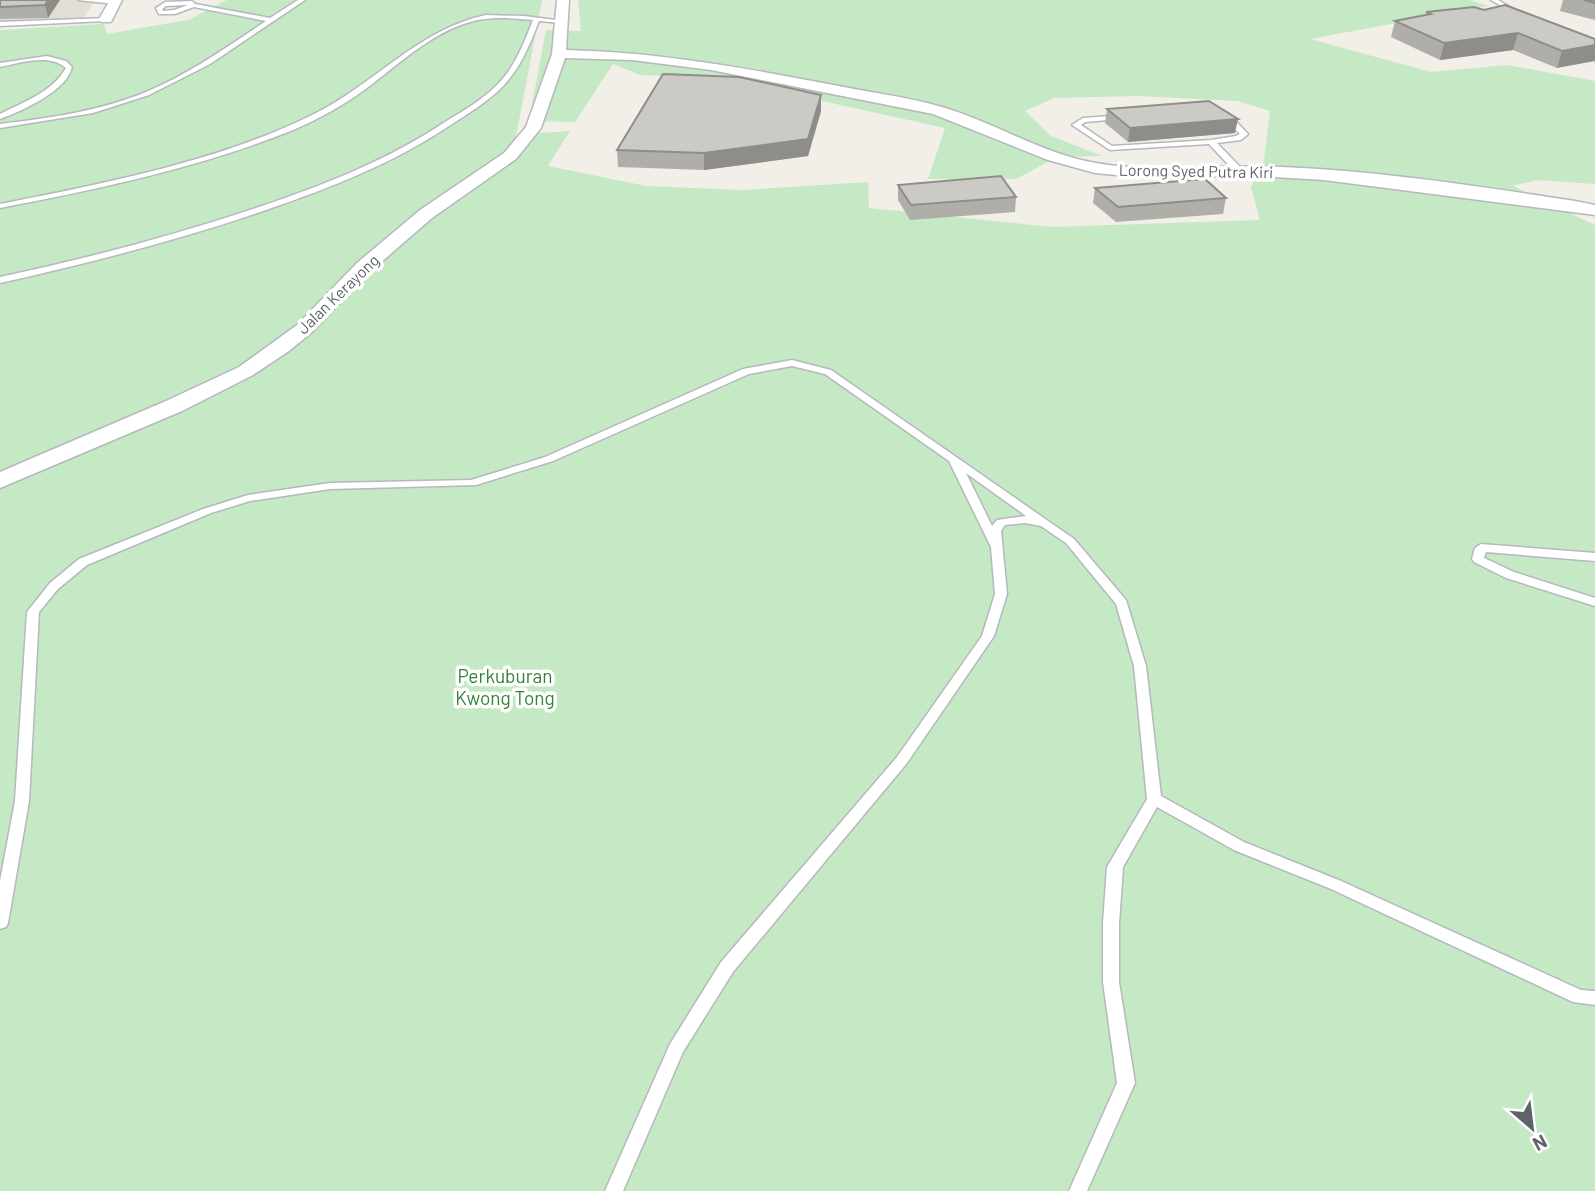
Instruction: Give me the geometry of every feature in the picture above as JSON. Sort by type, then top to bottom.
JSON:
[{"type":"street","name":"Jalan Kerayong","points":[[0,481],[174,406],[246,371],[304,329],[364,267],[447,198],[510,156],[526,140],[533,128],[559,54],[563,0]]},
{"type":"street","points":[[106,19],[115,1]]},
{"type":"street","name":"Lorong Syed Putra Kiri","points":[[559,54],[678,61],[758,74],[936,110],[1024,147],[1065,162],[1097,169],[1157,173],[1292,173],[1378,180],[1595,210]]},
{"type":"lane","points":[[81,0],[115,1]]},
{"type":"lane","points":[[0,126],[116,105],[145,95],[187,75],[302,0]]},
{"type":"lane","points":[[1494,0],[1527,16]]},
{"type":"lane","points":[[193,3],[270,20]]},
{"type":"lane","points":[[0,206],[106,183],[244,145],[318,117],[362,89],[403,57],[468,21],[498,17],[561,21]]},
{"type":"lane","points":[[0,24],[106,19]]},
{"type":"lane","points":[[0,280],[121,253],[204,229],[310,192],[379,163],[428,138],[503,82],[519,63],[537,19]]},
{"type":"lane","points":[[0,65],[46,59],[60,60],[70,68],[51,90],[0,117]]},
{"type":"lane","points":[[1125,116],[1083,120],[1076,125],[1110,148],[1211,142],[1238,138],[1244,134],[1226,115],[1219,112]]},
{"type":"lane","points":[[1211,142],[1240,172]]},
{"type":"lane","points":[[0,923],[22,801],[33,612],[54,586],[83,562],[207,511],[248,498],[331,486],[472,483],[549,459],[746,371],[792,363],[828,372],[1070,541],[1122,603],[1140,666],[1154,799],[1115,867],[1111,982],[1126,1083],[1078,1191]]},
{"type":"lane","points":[[953,457],[997,547]]},
{"type":"lane","points":[[614,1191],[676,1049],[727,967],[902,760],[988,636],[1001,594],[995,531],[1001,522],[1026,519],[1041,524],[1070,541]]},
{"type":"lane","points":[[1595,557],[1498,547],[1481,548],[1478,559],[1510,575],[1595,602]]},
{"type":"lane","points":[[1154,799],[1238,846],[1336,885],[1587,997],[1595,1010]]},
{"type":"shaded area","points":[[0,0],[95,0],[82,21],[0,26]]},
{"type":"green space","name":"Perkuburan Kwong Tong","points":[[227,0],[542,0],[515,142],[523,134],[570,131],[548,166],[646,186],[743,190],[868,182],[869,208],[1052,227],[1260,220],[1251,187],[1263,167],[1270,111],[1238,101],[1137,96],[1054,98],[1025,111],[1051,136],[1102,156],[1057,157],[1016,179],[928,179],[945,128],[718,78],[640,75],[613,64],[575,122],[529,121],[546,30],[581,31],[578,0],[1470,0],[1488,6],[1310,39],[1431,72],[1507,65],[1595,81],[1595,184],[1536,180],[1513,186],[1595,225],[1595,1191],[0,1191],[0,30],[104,24],[107,34],[188,20]]},
{"type":"building","points":[[0,0],[48,0],[45,5],[0,7]]},
{"type":"building","points":[[1505,5],[1595,39],[1595,45],[1562,51],[1518,33],[1444,43],[1395,21],[1431,14],[1426,12],[1474,7],[1484,10]]},
{"type":"building","points":[[663,74],[739,77],[821,95],[808,139],[704,153],[617,150]]},
{"type":"building","points":[[1209,101],[1238,119],[1130,128],[1107,109]]},
{"type":"building","points":[[1001,176],[1016,197],[911,205],[898,185]]},
{"type":"building","points":[[1205,179],[1226,198],[1118,207],[1095,188]]}]
